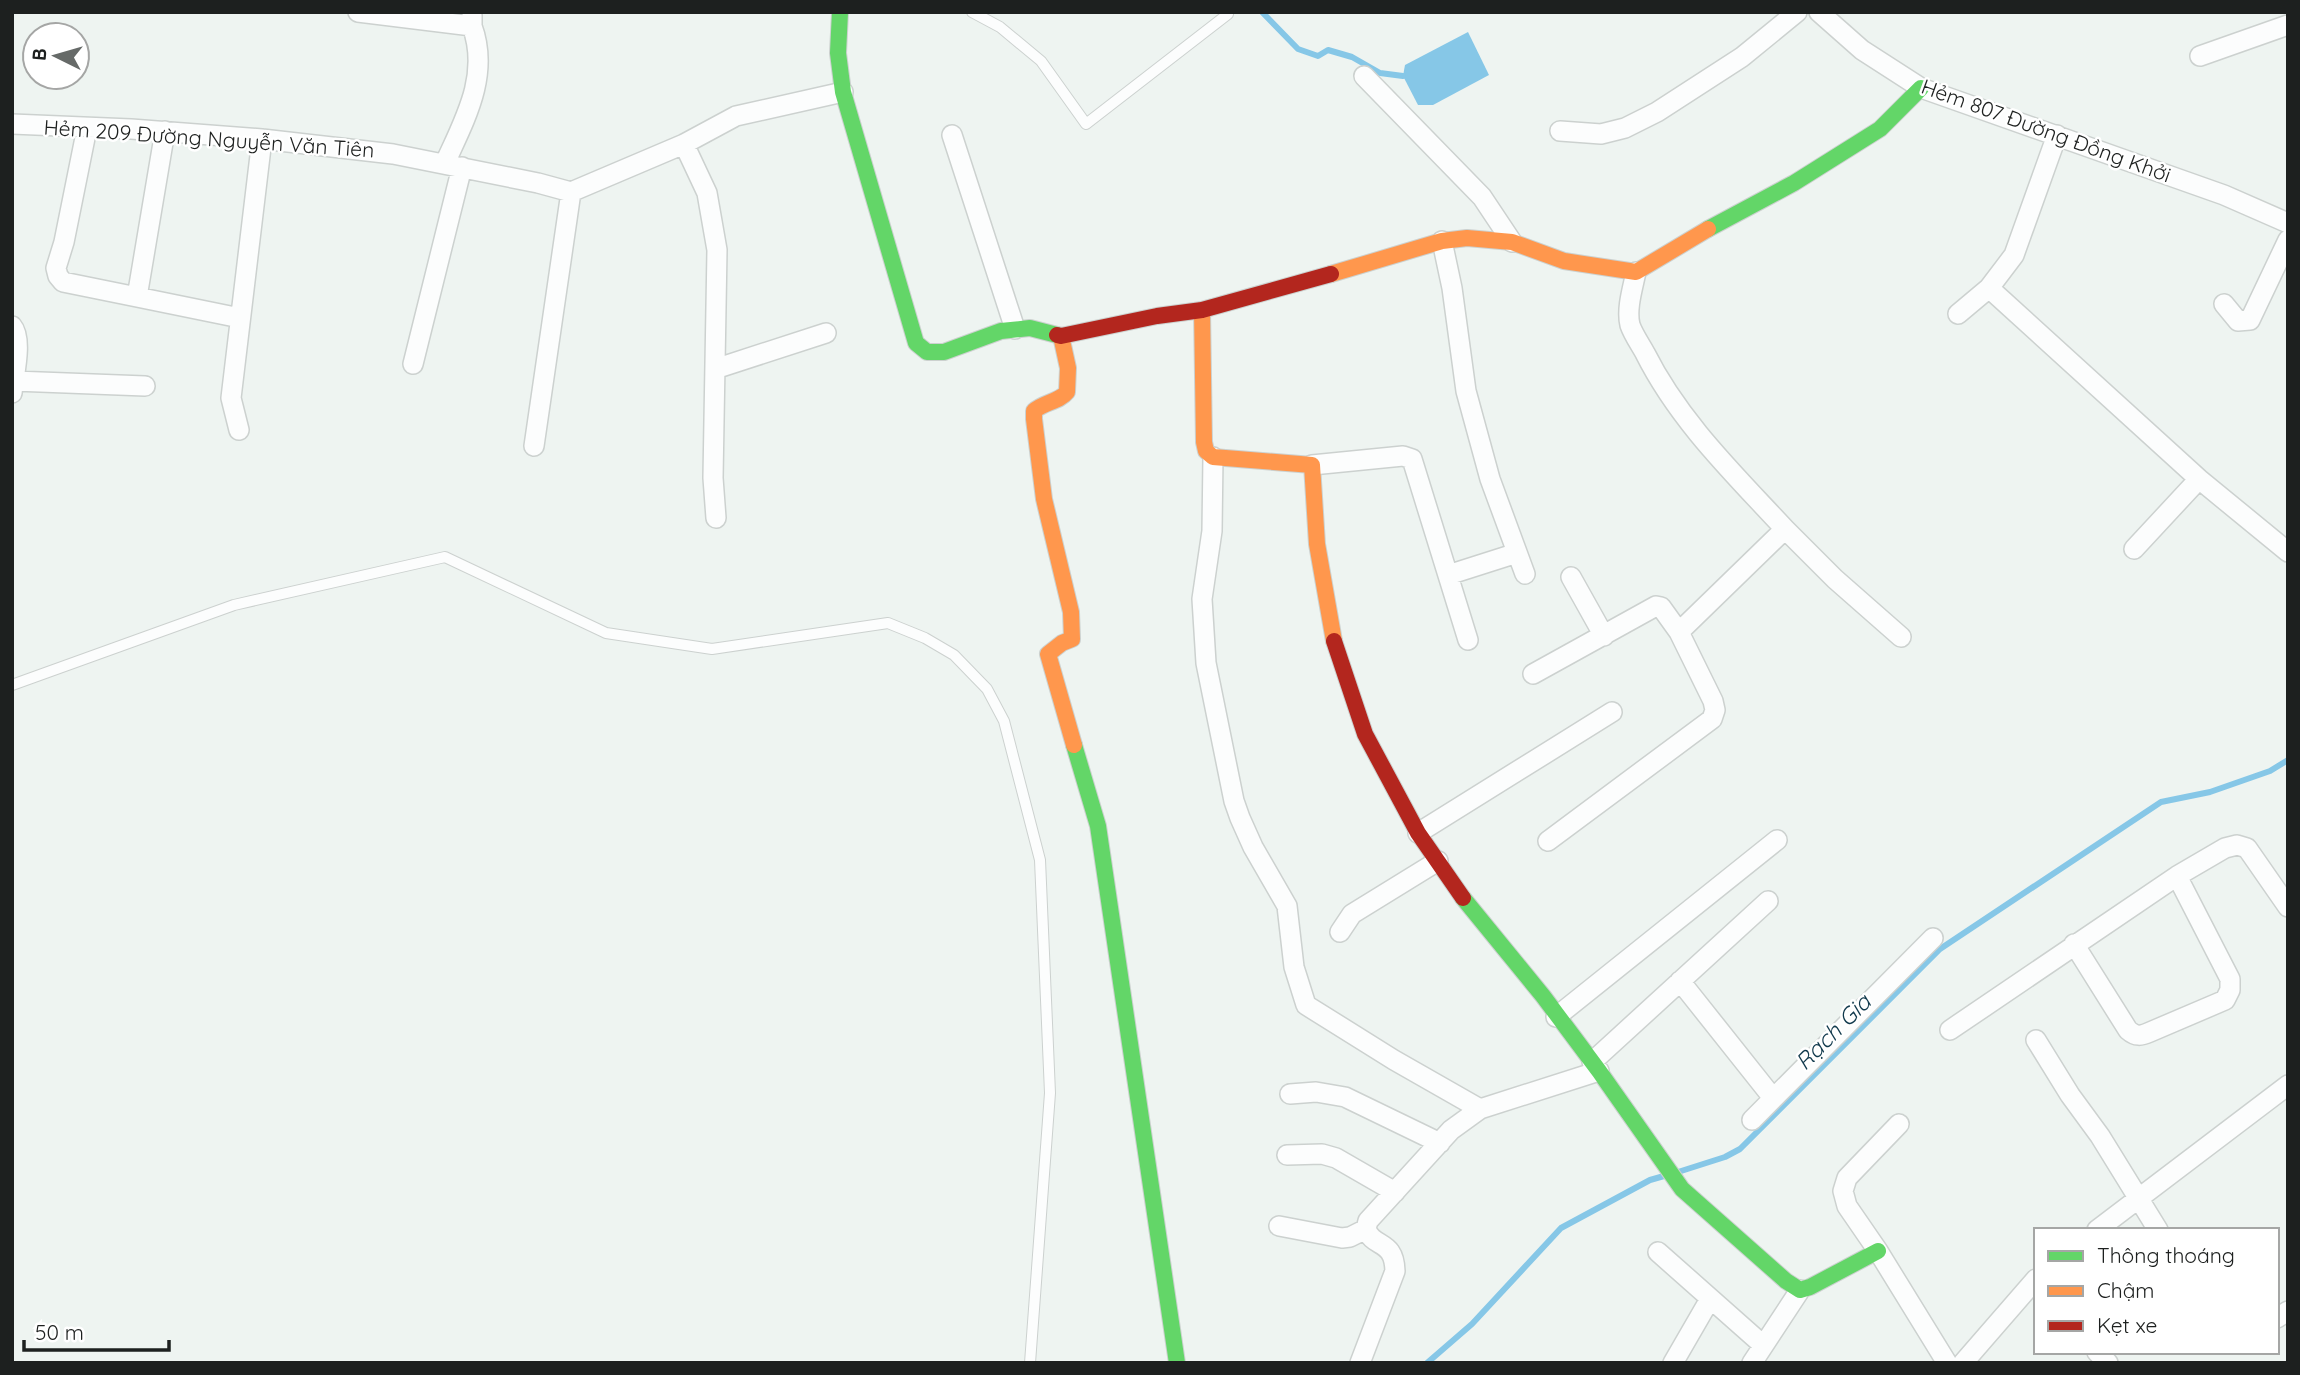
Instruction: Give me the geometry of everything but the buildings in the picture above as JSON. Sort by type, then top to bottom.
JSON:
[{"type":"street","points":[[358,12],[472,19],[476,37],[477,85],[453,165],[413,365]]},
{"type":"street","points":[[840,12],[838,54],[843,92],[916,343],[927,352],[944,352],[1015,328],[1061,336],[1157,316],[1202,310],[1443,241],[1467,238],[1512,242],[1564,261],[1636,272],[1728,217],[1794,183],[1881,129],[1921,88]]},
{"type":"street","points":[[1560,131],[1601,134],[1636,123],[1742,57],[1797,12]]},
{"type":"street","name":"Hẻm 807 Đường Đồng Khởi","points":[[1819,12],[1862,50],[1921,88],[2224,195],[2288,223]]},
{"type":"street","points":[[2200,56],[2288,25]]},
{"type":"street","points":[[1364,76],[1482,197],[1512,242]]},
{"type":"street","points":[[534,446],[571,192],[684,144],[736,116],[843,92]]},
{"type":"street","name":"Hẻm 209 Đường Nguyễn Văn Tiên","points":[[12,124],[165,131],[393,154],[571,192]]},
{"type":"street","points":[[87,128],[64,242],[56,268],[58,276],[63,282],[240,318]]},
{"type":"street","points":[[137,298],[165,131]]},
{"type":"street","points":[[952,135],[1015,328]]},
{"type":"street","points":[[1958,314],[1989,288],[2014,255],[2057,135]]},
{"type":"street","points":[[239,430],[231,398],[262,139]]},
{"type":"street","points":[[684,144],[707,193],[717,250],[713,478],[716,518]]},
{"type":"street","points":[[2224,304],[2238,321],[2250,320],[2288,240]]},
{"type":"street","points":[[1443,241],[1466,391],[1490,479],[1525,574]]},
{"type":"street","points":[[1636,272],[1630,301],[1630,324],[1679,411],[1785,529],[1835,579],[1901,637]]},
{"type":"street","points":[[1989,288],[2199,479],[2288,552]]},
{"type":"street","points":[[1202,310],[1206,451],[1213,457],[1312,465],[1409,456],[1468,640]]},
{"type":"street","points":[[12,326],[17,332],[18,344],[13,387],[145,386]]},
{"type":"street","points":[[715,369],[826,333]]},
{"type":"street","points":[[1061,336],[1070,383],[1069,391],[1039,406],[1034,411],[1034,419],[1044,499],[1071,612],[1073,635],[1072,639],[1048,653],[1098,826],[1177,1363]]},
{"type":"street","points":[[1213,457],[1212,531],[1202,599],[1206,663],[1234,801],[1254,846],[1287,906],[1294,967],[1306,1005],[1480,1109]]},
{"type":"street","points":[[1312,465],[1317,544],[1333,639],[1365,734],[1418,833],[1469,907],[1543,996],[1556,1017],[1596,1066],[1682,1189],[1786,1281],[1800,1290]]},
{"type":"street","points":[[2134,549],[2199,479]]},
{"type":"street","points":[[1679,632],[1785,529]]},
{"type":"street","points":[[1448,575],[1517,553]]},
{"type":"street","points":[[1571,577],[1604,636]]},
{"type":"street","points":[[1533,674],[1656,606],[1661,607],[1679,632],[1715,710],[1712,719],[1548,841]]},
{"type":"street","points":[[1418,833],[1612,712]]},
{"type":"street","points":[[1556,1017],[1777,840]]},
{"type":"street","points":[[1950,1030],[2074,944],[2177,876],[2225,848],[2237,845],[2246,848],[2288,907]]},
{"type":"street","points":[[1340,932],[1352,914],[1438,861]]},
{"type":"street","points":[[2074,944],[2133,1034],[2140,1036],[2225,1000],[2230,990],[2230,979],[2177,876]]},
{"type":"street","points":[[1360,1363],[1395,1271],[1395,1261],[1390,1249],[1369,1235],[1366,1229],[1368,1221],[1451,1130],[1480,1109],[1596,1066],[1680,981],[1768,901]]},
{"type":"street","points":[[1752,1121],[1933,938]]},
{"type":"street","points":[[1680,981],[1773,1098]]},
{"type":"street","points":[[2036,1040],[2157,1228]]},
{"type":"street","points":[[2100,1228],[2288,1085]]},
{"type":"street","points":[[1290,1094],[1316,1092],[1345,1097],[1440,1143]]},
{"type":"street","points":[[1899,1124],[1847,1178],[1843,1191],[1847,1206],[1947,1363]]},
{"type":"street","points":[[1287,1155],[1322,1154],[1336,1158],[1395,1192]]},
{"type":"street","points":[[1279,1226],[1342,1238],[1366,1229]]},
{"type":"street","points":[[1752,1363],[1800,1290],[1878,1251]]},
{"type":"street","points":[[1658,1252],[1763,1345]]},
{"type":"street","points":[[1971,1360],[2033,1287]]},
{"type":"street","points":[[1673,1363],[1710,1298]]},
{"type":"lane","points":[[972,12],[1000,27],[1041,61],[1086,124],[1228,15]]},
{"type":"lane","points":[[12,685],[234,605],[445,557],[606,633],[712,649],[888,623],[925,638],[954,655],[987,689],[1004,721],[1040,860],[1050,1093],[1030,1363]]},
{"type":"water","points":[[1468,32],[1489,75],[1433,105],[1418,105],[1403,76],[1405,65]]},
{"type":"waterway","points":[[1262,12],[1298,49],[1318,56],[1328,50],[1352,57],[1380,73],[1403,76]]},
{"type":"waterway","name":"Rạch Gia","points":[[1678,1172],[1725,1157],[1740,1149],[1940,949],[2161,802],[2210,792],[2270,771],[2288,760]]},
{"type":"waterway","name":"Rạch Gia","points":[[1427,1363],[1472,1324],[1561,1228],[1650,1180],[1664,1176]]},
{"type":"traffic: fast","points":[[840,12],[838,53],[843,92],[916,343],[927,352],[944,352],[1001,331],[1030,328],[1057,335]]},
{"type":"traffic: fast","points":[[1708,229],[1794,183],[1880,129],[1921,88]]},
{"type":"traffic: fast","points":[[1074,745],[1098,826],[1177,1363]]},
{"type":"traffic: fast","points":[[1463,898],[1543,996],[1682,1189],[1786,1281],[1800,1290],[1810,1287],[1878,1251]]},
{"type":"traffic: slow","points":[[1331,274],[1442,241],[1467,238],[1512,242],[1564,261],[1636,272],[1708,229]]},
{"type":"traffic: slow","points":[[1202,310],[1206,451],[1213,457],[1312,465],[1317,544],[1334,641]]},
{"type":"traffic: slow","points":[[1061,336],[1068,368],[1067,392],[1034,411],[1034,419],[1044,499],[1071,612],[1072,639],[1048,654],[1074,745]]},
{"type":"traffic: jam","points":[[1057,335],[1202,310],[1331,274]]},
{"type":"traffic: jam","points":[[1334,641],[1365,734],[1418,833],[1463,898]]}]
